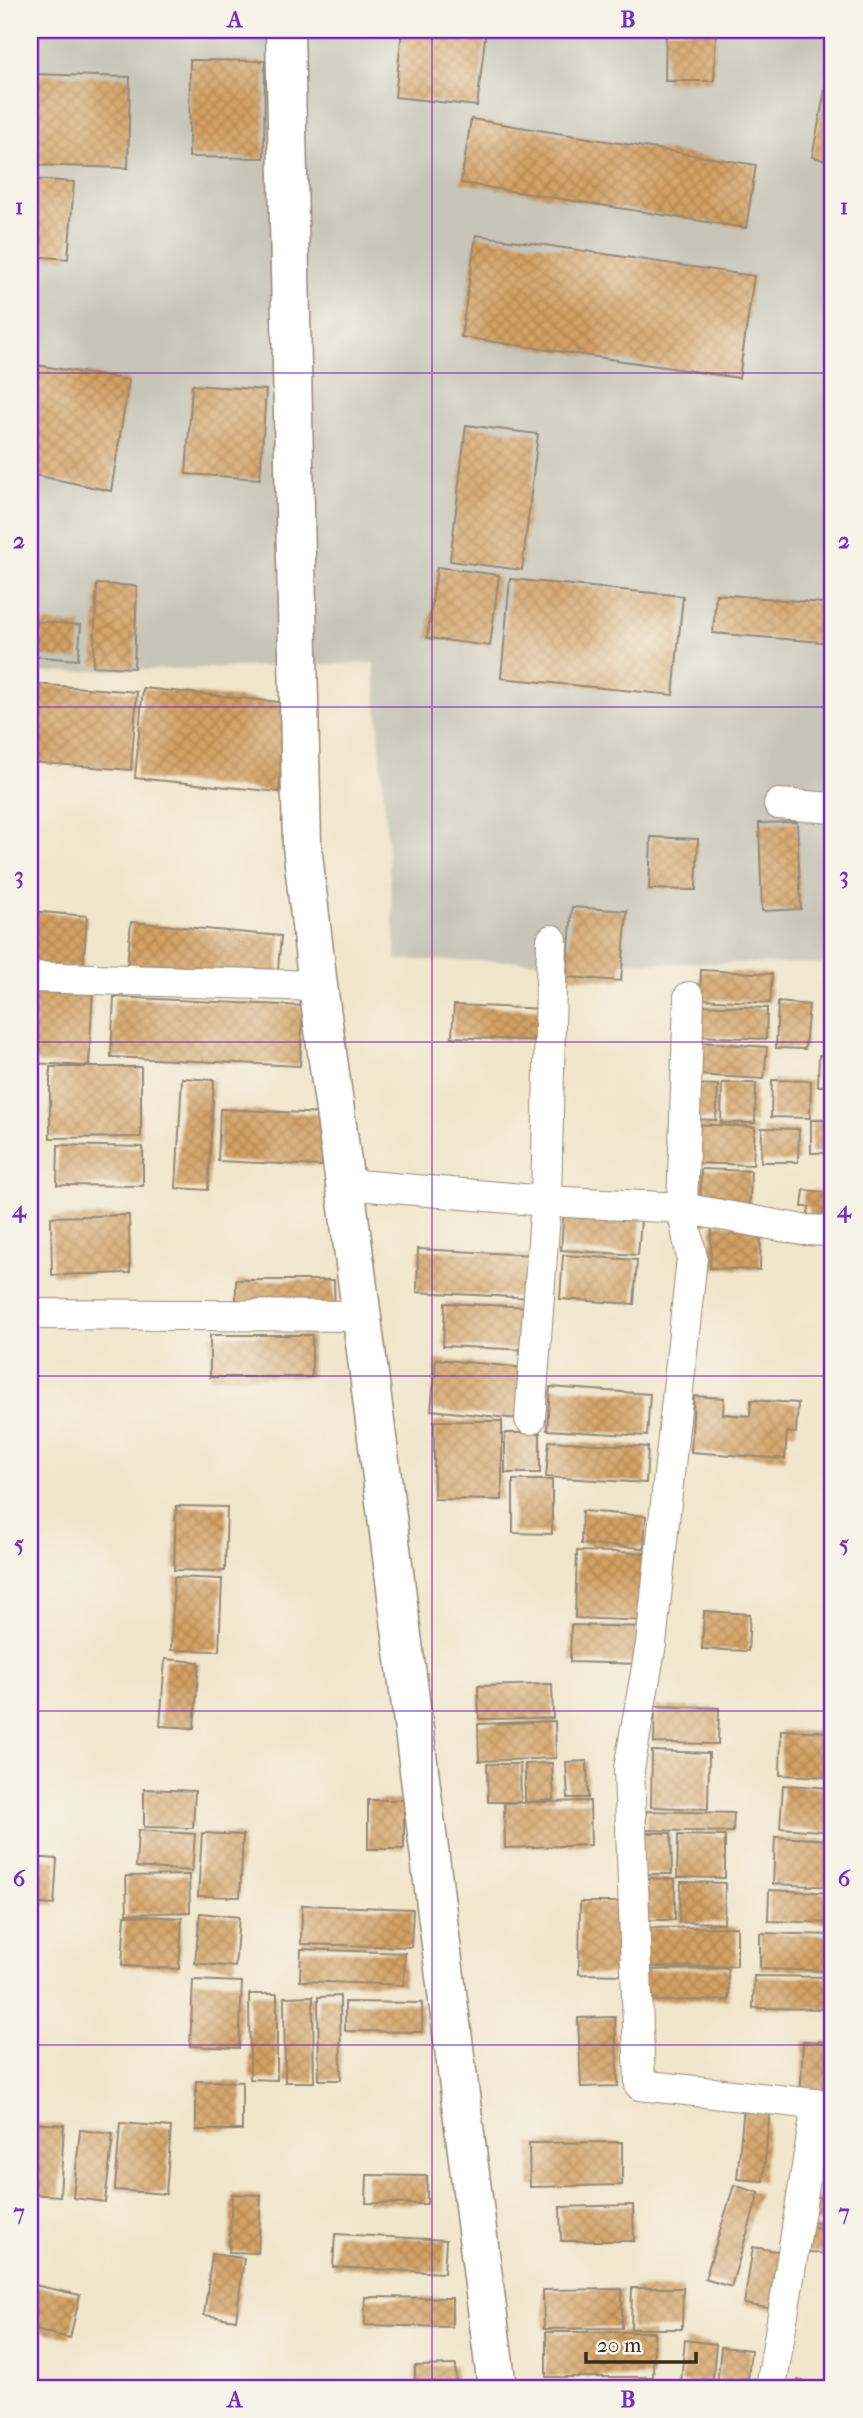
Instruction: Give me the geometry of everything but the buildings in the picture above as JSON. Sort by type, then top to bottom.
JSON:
[{"type":"street","points":[[285,30],[302,846],[497,2388]]},
{"type":"street","points":[[779,804],[833,808]]},
{"type":"street","points":[[530,1419],[546,1201],[552,940]]},
{"type":"street","points":[[30,978],[318,986]]},
{"type":"street","points":[[689,996],[682,1208],[692,1258],[651,1644],[629,1769],[640,2085],[825,2106],[771,2388]]},
{"type":"street","points":[[345,1184],[546,1201],[682,1208],[803,1230],[833,1231]]},
{"type":"street","points":[[30,1314],[362,1317]]},
{"type":"shaded area","points":[[30,30],[833,30],[833,903],[823,964],[396,960],[374,663],[30,673]]}]
